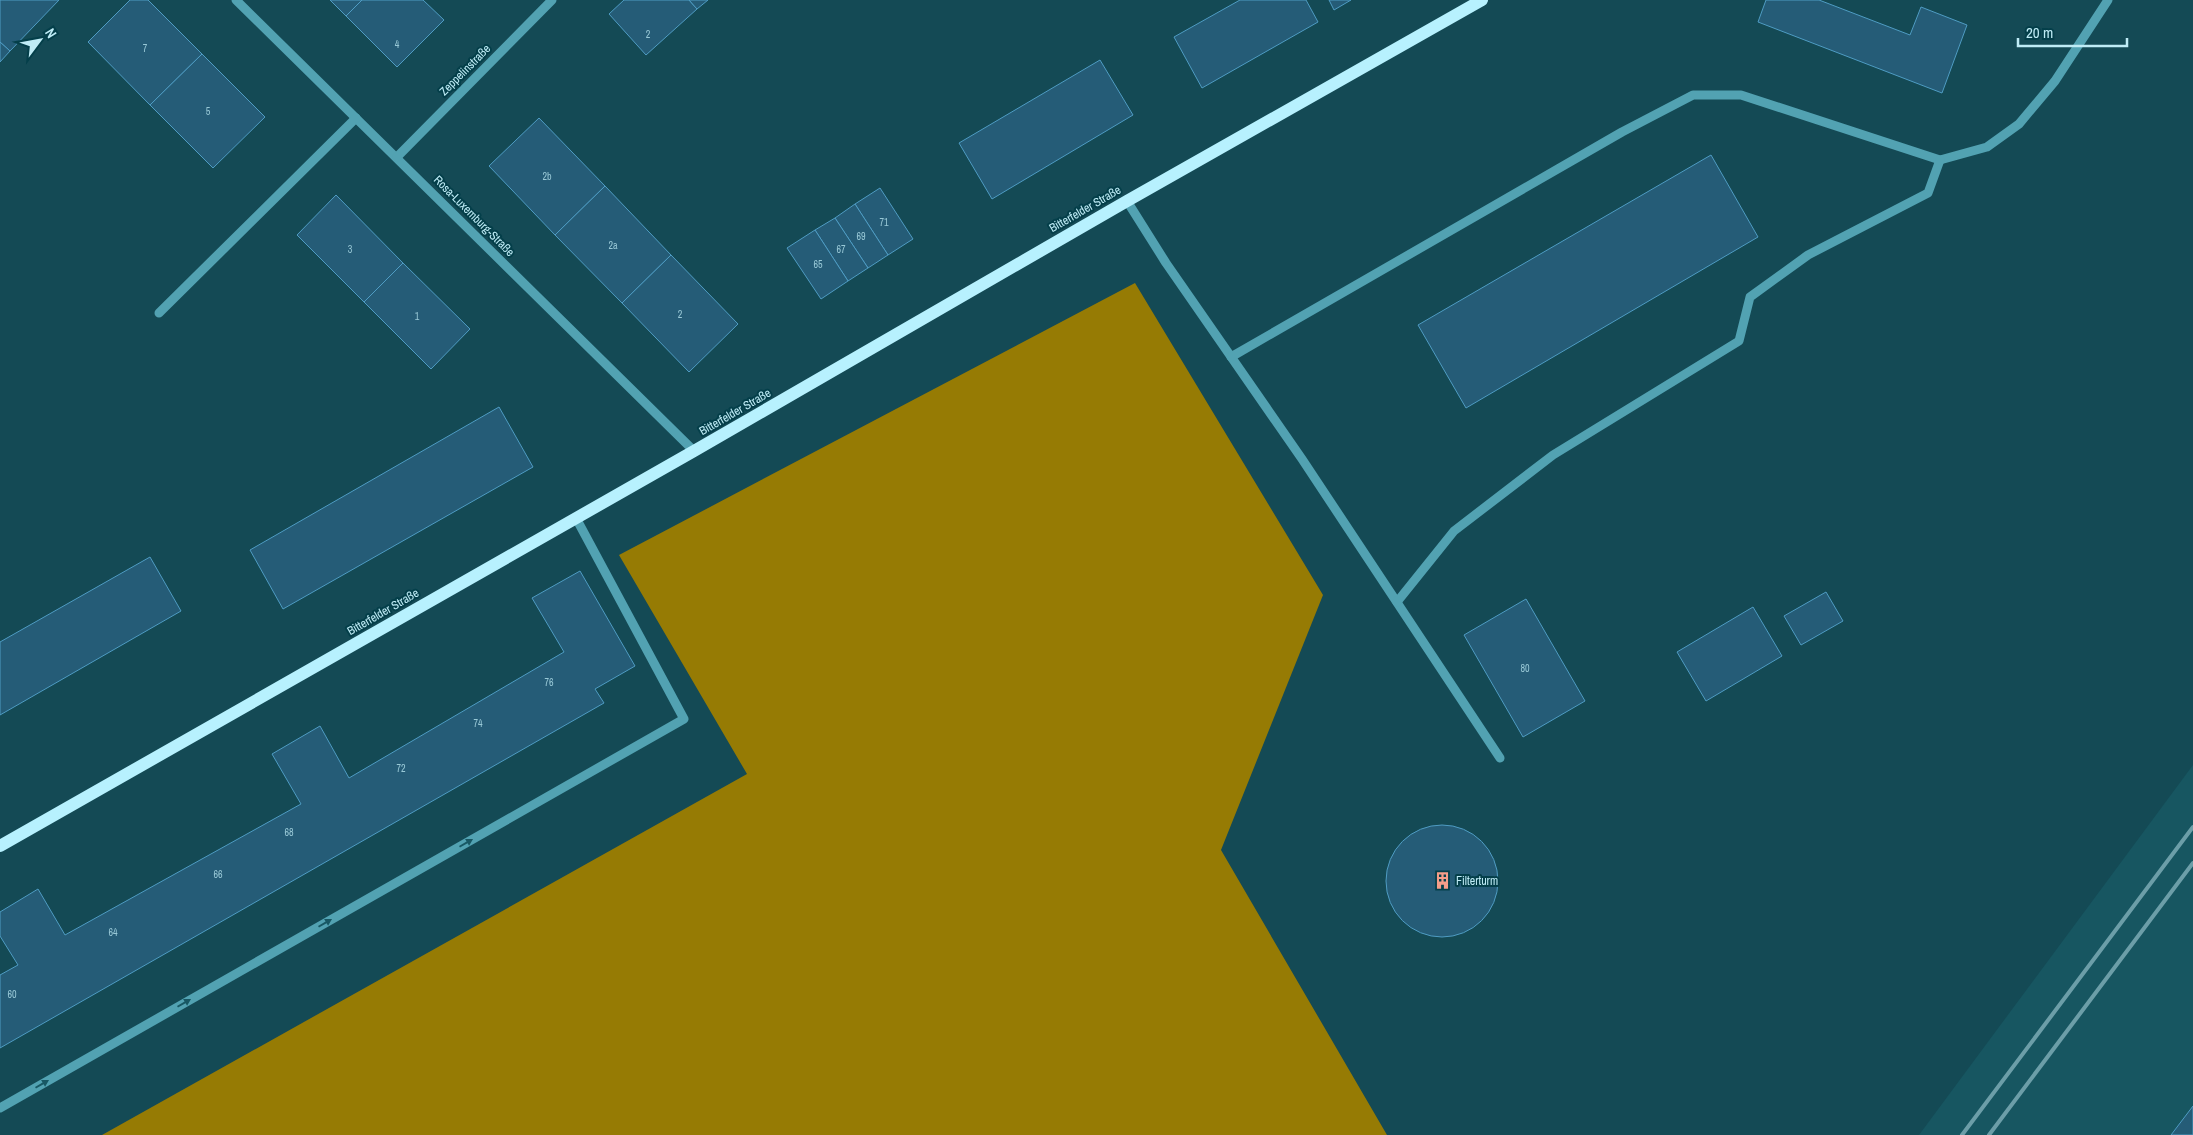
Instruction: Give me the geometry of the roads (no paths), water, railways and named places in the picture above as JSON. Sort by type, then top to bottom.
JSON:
[{"type":"main road","name":"Bitterfelder Straße","points":[[0,846],[1482,0]]},
{"type":"street","name":"Rosa-Luxemburg-Straße","points":[[236,0],[694,451]]},
{"type":"street","name":"Zeppelinstraße","points":[[397,157],[552,0]]},
{"type":"street","points":[[1231,357],[1622,132],[1693,95],[1741,95],[1940,160],[1987,147],[2019,124],[2055,81],[2108,0]]},
{"type":"street","points":[[159,313],[356,118]]},
{"type":"street","points":[[1397,602],[1454,531],[1553,455],[1739,341],[1750,297],[1808,256],[1928,193],[1940,160]]},
{"type":"street","points":[[1127,201],[1166,263],[1397,602],[1500,758]]},
{"type":"street","points":[[0,1108],[684,719],[576,518]]},
{"type":"railway","points":[[1962,1135],[2193,827]]},
{"type":"railway","points":[[1989,1135],[2193,863]]},
{"type":"place","name":"Filterturm","points":[[1442,881]]}]
